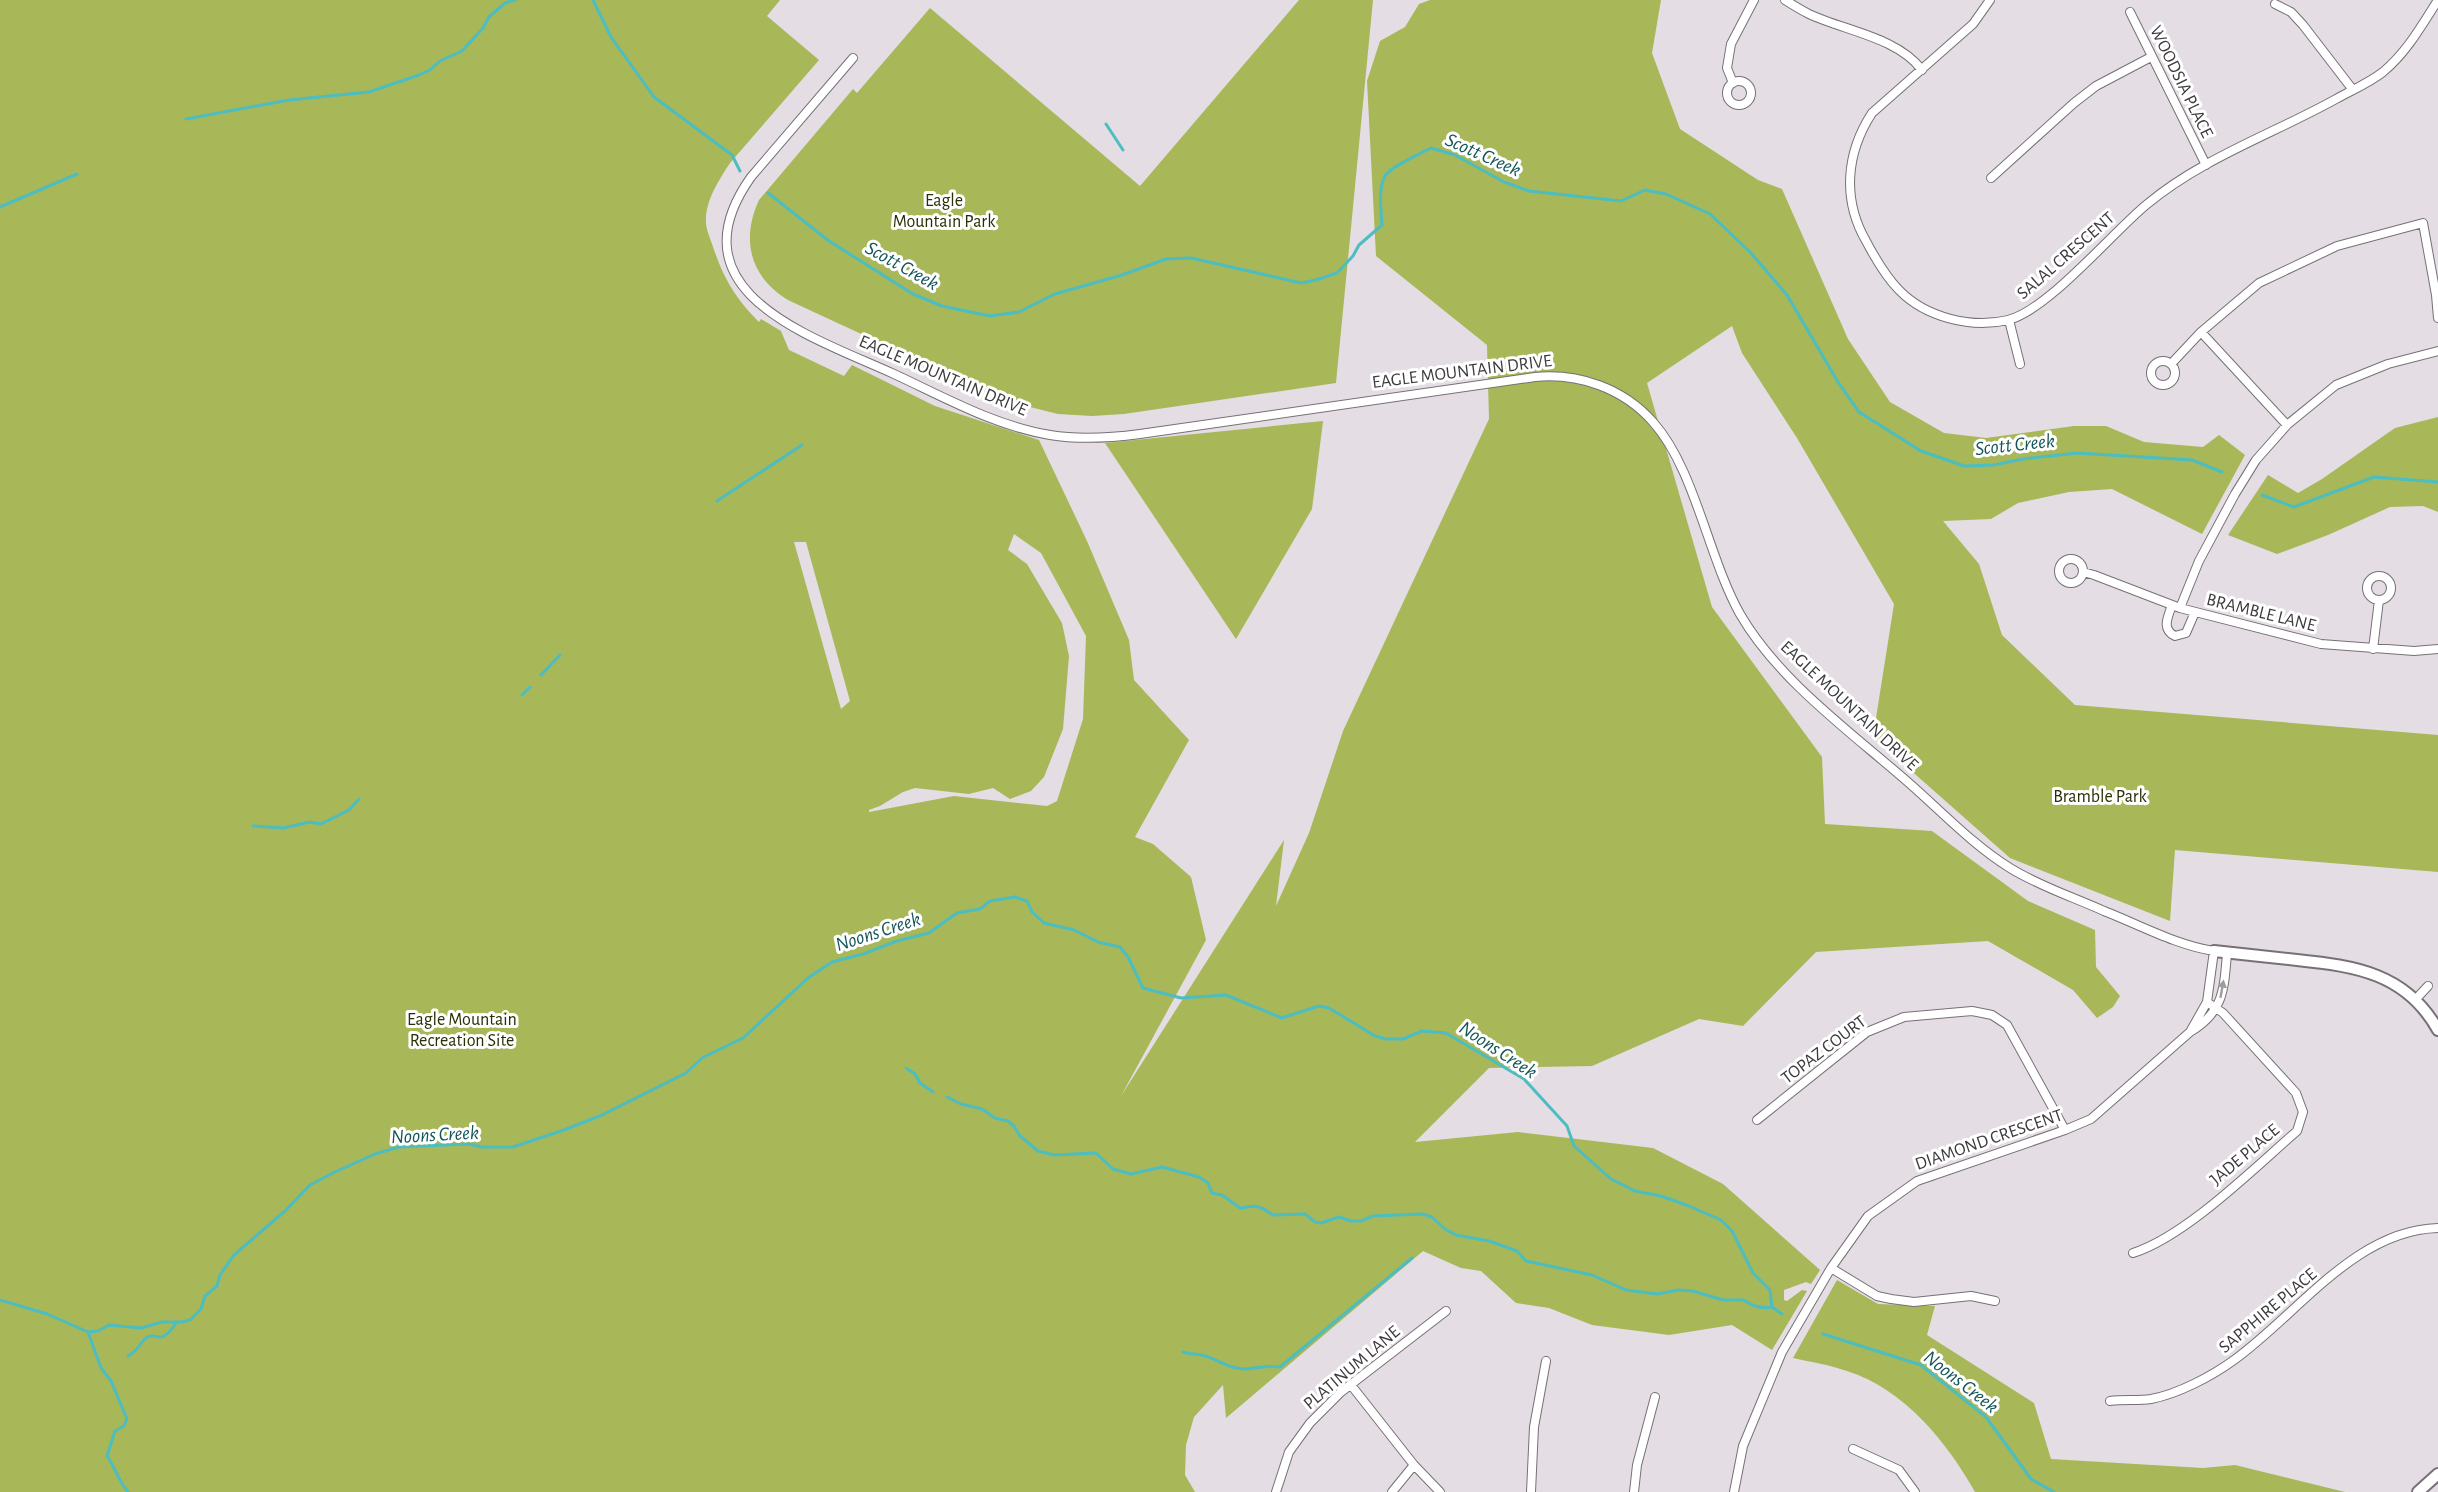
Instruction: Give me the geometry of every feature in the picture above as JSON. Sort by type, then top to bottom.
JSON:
[{"type":"street","points":[[1733,82],[1727,68],[1731,44],[1754,0]]},
{"type":"street","points":[[1785,0],[1810,14],[1902,51],[1922,70]]},
{"type":"street","name":"SALAL CRESCENT","points":[[1990,0],[1973,24],[1878,106],[1861,132],[1853,153],[1850,172],[1851,203],[1855,219],[1885,273],[1900,291],[1910,300],[1928,310],[1957,321],[1981,323],[2008,320],[2038,304],[2147,204],[2206,165],[2353,90],[2383,72],[2405,50],[2438,0]]},
{"type":"street","points":[[2275,4],[2291,12],[2353,90]]},
{"type":"street","name":"WOODSIA PLACE","points":[[2130,12],[2206,165]]},
{"type":"street","points":[[1991,178],[2096,86],[2151,57]]},
{"type":"street","name":"EAGLE MOUNTAIN DRIVE","points":[[853,58],[751,177],[731,214],[728,242],[732,264],[744,288],[770,314],[808,335],[988,417],[1020,429],[1068,438],[1103,438],[1140,434],[1534,377],[1568,377],[1598,385],[1632,403],[1653,422],[1662,434],[1681,470],[1725,582],[1741,615],[1775,662],[1803,690],[1968,835],[2009,867],[2060,892],[2182,943],[2227,953],[2336,964],[2361,969],[2391,981],[2415,1000],[2438,1030]]},
{"type":"street","points":[[2171,364],[2201,332],[2259,283],[2337,246],[2423,223],[2438,318]]},
{"type":"street","points":[[2008,320],[2020,364]]},
{"type":"street","points":[[2201,332],[2287,425]]},
{"type":"street","points":[[2194,612],[2186,633],[2175,636],[2168,632],[2166,624],[2240,486],[2256,460],[2287,425],[2336,385],[2388,364],[2438,351]]},
{"type":"street","name":"BRAMBLE LANE","points":[[2083,573],[2094,575],[2176,607],[2321,644],[2414,651],[2438,649]]},
{"type":"street","points":[[2373,649],[2379,600]]},
{"type":"street","name":"DIAMOND CRESCENT","points":[[2190,1032],[2207,1002],[2214,951]]},
{"type":"street","points":[[2217,1009],[2222,993],[2227,953]]},
{"type":"street","points":[[2415,1000],[2428,986]]},
{"type":"street","name":"JADE PLACE","points":[[2133,1253],[2150,1247],[2202,1212],[2296,1131],[2303,1112],[2296,1093],[2217,1009],[2207,1002]]},
{"type":"street","name":"DIAMOND CRESCENT","points":[[1734,1492],[1743,1446],[1771,1373],[1831,1268],[1868,1216],[1917,1180],[2091,1119],[2190,1032],[2204,1023],[2217,1009]]},
{"type":"street","name":"TOPAZ COURT","points":[[1757,1120],[1867,1032],[1904,1017],[1972,1011],[1992,1015],[2007,1024],[2065,1130]]},
{"type":"street","name":"SAPPHIRE PLACE","points":[[2110,1401],[2126,1398],[2149,1399],[2182,1389],[2233,1361],[2355,1257],[2394,1235],[2418,1228],[2438,1228]]},
{"type":"street","points":[[1831,1268],[1877,1296],[1891,1299],[1914,1302],[1971,1296],[1995,1301]]},
{"type":"street","name":"PLATINUM LANE","points":[[1276,1492],[1289,1452],[1310,1423],[1341,1392],[1446,1311]]},
{"type":"street","points":[[1531,1492],[1534,1427],[1546,1361]]},
{"type":"street","points":[[1351,1385],[1414,1465],[1440,1492]]},
{"type":"street","points":[[1634,1492],[1637,1465],[1654,1397]]},
{"type":"street","points":[[1853,1449],[1899,1470],[1915,1492]]},
{"type":"street","points":[[1392,1492],[1414,1465]]},
{"type":"street","points":[[2418,1492],[2438,1474]]},
{"type":"green space","points":[[0,0],[780,0],[767,16],[819,60],[730,163],[710,199],[706,214],[707,228],[720,267],[730,286],[759,322],[761,319],[781,331],[789,350],[844,376],[852,365],[935,406],[1039,440],[1087,541],[1129,640],[1134,680],[1189,740],[1135,837],[1153,844],[1191,877],[1206,940],[1121,1096],[1284,840],[1276,906],[1309,833],[1343,731],[1489,419],[1487,345],[1376,256],[1367,81],[1380,41],[1405,27],[1419,4],[1430,0],[1661,0],[1652,53],[1680,129],[1758,180],[1782,189],[1848,339],[1890,402],[1944,433],[1986,438],[2074,426],[2106,426],[2144,442],[2203,447],[2219,435],[2245,455],[2202,534],[2112,489],[2069,492],[2018,503],[1991,519],[1943,521],[1979,564],[2002,635],[2075,705],[2438,735],[2438,872],[2175,850],[2170,921],[2010,858],[1873,737],[1894,604],[1797,438],[1742,353],[1732,326],[1647,383],[1712,607],[1822,757],[1825,824],[1932,831],[2028,901],[2095,930],[2096,967],[2120,996],[2113,1007],[2097,1018],[2073,990],[1988,941],[1816,952],[1743,1026],[1699,1019],[1592,1066],[1489,1068],[1415,1142],[1518,1132],[1653,1148],[1723,1184],[1820,1270],[1811,1284],[1806,1282],[1784,1290],[1784,1300],[1787,1301],[1802,1290],[1807,1291],[1772,1350],[1732,1325],[1669,1335],[1592,1325],[1549,1308],[1516,1303],[1481,1271],[1461,1268],[1423,1251],[1226,1418],[1223,1385],[1194,1417],[1186,1445],[1185,1475],[1195,1492],[0,1492]],"holes":[[[1014,534],[1041,553],[1086,636],[1083,719],[1057,801],[1047,806],[954,796],[869,812],[903,792],[915,788],[969,794],[993,788],[1010,799],[1031,791],[1044,777],[1063,729],[1069,656],[1062,623],[1027,564],[1008,550]],[[794,542],[806,542],[850,701],[841,709]]]},
{"type":"green space","name":"Eagle Mountain Park","points":[[1299,0],[1373,0],[1336,383],[1124,414],[1092,416],[1058,414],[1006,401],[790,301],[766,282],[758,270],[750,244],[750,230],[759,200],[853,89],[857,93],[930,8],[1140,186]]},
{"type":"green space","points":[[2438,417],[2438,512],[2423,506],[2390,507],[2328,535],[2277,554],[2228,535],[2268,475],[2298,493],[2395,428]]},
{"type":"green space","points":[[1323,421],[1312,509],[1236,639],[1105,443]]},
{"type":"green space","points":[[1837,1280],[1878,1304],[1935,1306],[1927,1335],[2034,1403],[2051,1459],[2203,1468],[2235,1465],[2345,1492],[1975,1492],[1937,1436],[1905,1404],[1887,1390],[1847,1371],[1793,1358]]},
{"type":"waterway","points":[[186,119],[289,100],[369,92],[419,75],[430,70],[440,61],[462,51],[483,28],[489,17],[505,3],[515,0]]},
{"type":"waterway","name":"Scott Creek","points":[[593,0],[611,37],[654,97],[732,155],[740,171]]},
{"type":"waterway","points":[[1106,124],[1123,150]]},
{"type":"waterway","name":"Scott Creek","points":[[768,193],[829,241],[913,294],[942,306],[990,316],[1019,312],[1055,294],[1122,275],[1166,259],[1191,258],[1301,283],[1337,273],[1353,256],[1359,245],[1382,225],[1381,194],[1383,181],[1388,172],[1431,148],[1455,155],[1504,182],[1529,191],[1621,201],[1645,190],[1666,194],[1710,214],[1751,253],[1787,295],[1838,382],[1859,412],[1921,451],[1964,466],[1994,465],[2077,453],[2192,460],[2222,472]]},
{"type":"waterway","points":[[0,207],[77,174]]},
{"type":"waterway","points":[[717,501],[802,445]]},
{"type":"waterway","name":"Scott Creek","points":[[2262,495],[2294,507],[2374,477],[2438,482]]},
{"type":"waterway","points":[[541,675],[560,655]]},
{"type":"waterway","points":[[522,695],[530,687]]},
{"type":"waterway","points":[[253,826],[284,828],[309,822],[321,824],[349,810],[359,799]]},
{"type":"waterway","name":"Noons Creek","points":[[0,1300],[47,1314],[88,1332],[98,1331],[109,1325],[141,1328],[162,1322],[190,1320],[201,1309],[205,1296],[217,1286],[220,1275],[234,1255],[285,1211],[310,1185],[335,1172],[375,1154],[399,1147],[469,1144],[481,1147],[513,1147],[602,1115],[686,1073],[702,1058],[743,1038],[808,978],[832,962],[929,933],[957,913],[980,909],[990,901],[1015,897],[1027,901],[1032,912],[1044,923],[1074,930],[1098,942],[1120,947],[1128,957],[1143,988],[1181,998],[1226,995],[1282,1018],[1319,1006],[1329,1008],[1375,1036],[1386,1039],[1403,1039],[1422,1031],[1446,1033],[1524,1079],[1567,1126],[1574,1146],[1611,1179],[1635,1191],[1661,1196],[1721,1220],[1732,1231],[1753,1273],[1770,1290],[1772,1307],[1782,1314]]},
{"type":"waterway","points":[[906,1068],[915,1074],[920,1083],[933,1092]]},
{"type":"waterway","points":[[947,1097],[961,1104],[982,1109],[995,1118],[1008,1121],[1020,1136],[1038,1151],[1054,1155],[1096,1153],[1113,1169],[1131,1174],[1162,1167],[1199,1177],[1208,1183],[1212,1193],[1222,1195],[1240,1208],[1254,1206],[1273,1215],[1305,1214],[1315,1222],[1321,1223],[1339,1217],[1361,1221],[1373,1216],[1422,1214],[1432,1217],[1456,1235],[1489,1241],[1517,1251],[1526,1261],[1592,1275],[1626,1290],[1657,1294],[1679,1290],[1693,1291],[1723,1300],[1744,1300],[1757,1307],[1772,1307]]},
{"type":"waterway","points":[[1183,1352],[1202,1355],[1241,1369],[1280,1367],[1412,1258]]},
{"type":"waterway","points":[[128,1356],[145,1339],[166,1335],[176,1323]]},
{"type":"waterway","points":[[88,1332],[101,1368],[111,1381],[127,1419],[124,1426],[115,1431],[107,1456],[128,1492]]},
{"type":"waterway","name":"Noons Creek","points":[[1823,1334],[1921,1365],[1986,1417],[2031,1479],[2054,1492]]},
{"type":"park label","name":"Bramble Park","points":[[2100,797]]},
{"type":"park label","name":"Eagle Mountain Recreation Site","points":[[462,1030]]}]
